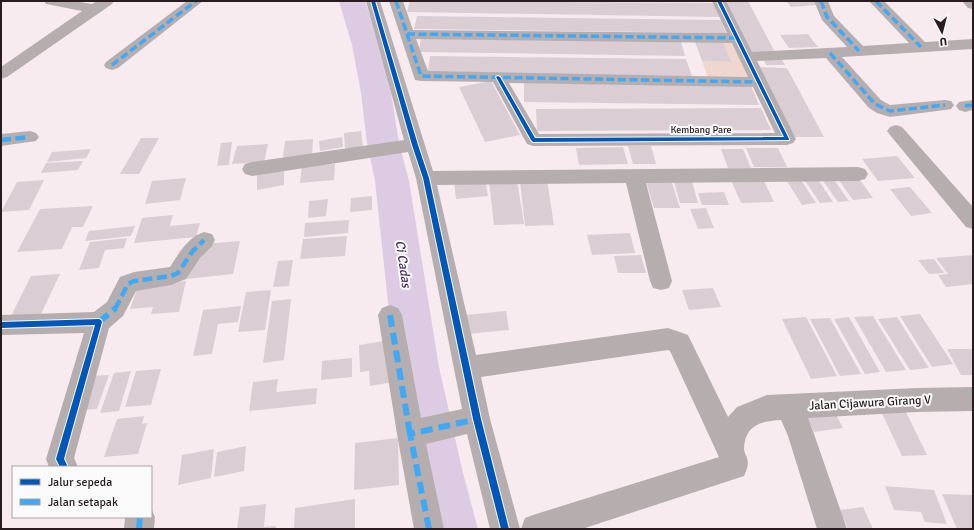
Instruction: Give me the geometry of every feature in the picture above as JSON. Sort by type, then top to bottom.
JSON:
[{"type":"street","points":[[51,1],[94,9]]},
{"type":"street","points":[[1,74],[107,1]]},
{"type":"street","points":[[112,65],[196,1]]},
{"type":"street","points":[[373,1],[412,145],[426,178],[466,368],[469,421],[505,529]]},
{"type":"street","points":[[396,1],[421,76],[759,82]]},
{"type":"street","name":"Kembang Pare","points":[[498,77],[533,140],[787,139],[719,1]]},
{"type":"street","points":[[820,1],[827,17],[859,51]]},
{"type":"street","points":[[876,1],[922,47]]},
{"type":"street","points":[[969,1],[973,5]]},
{"type":"street","points":[[407,34],[738,38]]},
{"type":"street","points":[[747,57],[973,44]]},
{"type":"street","points":[[830,53],[875,104],[883,109],[890,111],[945,105]]},
{"type":"street","points":[[896,131],[973,221]]},
{"type":"street","points":[[1,140],[30,137]]},
{"type":"street","points":[[252,169],[412,145]]},
{"type":"street","points":[[426,178],[858,174]]},
{"type":"street","points":[[634,176],[661,281]]},
{"type":"street","points":[[64,466],[60,459],[99,322],[115,309],[128,284],[134,281],[171,276],[178,273],[192,252],[204,240]]},
{"type":"street","points":[[390,315],[414,433],[429,529]]},
{"type":"street","points":[[1,325],[99,322]]},
{"type":"street","points":[[466,368],[668,339],[673,340],[679,343],[735,462],[734,466],[536,529]]},
{"type":"street","name":"Jalan Cijawura Girang V","points":[[730,451],[734,437],[746,415],[778,408],[917,400],[973,399]]},
{"type":"street","points":[[778,408],[801,434],[832,529]]},
{"type":"street","points":[[414,433],[469,421]]},
{"type":"street","points":[[139,529],[140,518]]},
{"type":"shaded area","points":[[723,42],[737,42],[753,79],[708,78],[702,61],[730,62]]},
{"type":"building","points":[[410,1],[714,3],[720,17],[407,12]]},
{"type":"building","points":[[725,1],[748,1],[776,54],[751,54]]},
{"type":"building","points":[[786,1],[813,1],[817,5],[791,7]]},
{"type":"building","points":[[417,16],[721,20],[726,33],[414,29]]},
{"type":"building","points":[[808,34],[818,47],[789,48],[780,35]]},
{"type":"building","points":[[421,37],[681,41],[685,56],[419,52]]},
{"type":"building","points":[[695,42],[723,42],[731,62],[702,61]]},
{"type":"building","points":[[430,56],[686,59],[692,76],[428,72]]},
{"type":"building","points":[[763,58],[781,58],[785,65],[766,65]]},
{"type":"building","points":[[757,67],[787,68],[824,137],[790,137]]},
{"type":"building","points":[[491,81],[520,135],[485,142],[459,87]]},
{"type":"building","points":[[524,83],[751,86],[759,105],[524,102]]},
{"type":"building","points":[[761,108],[771,130],[537,131],[536,109]]},
{"type":"building","points":[[361,131],[363,147],[345,149],[344,133]]},
{"type":"building","points":[[342,137],[343,147],[320,151],[319,141]]},
{"type":"building","points":[[141,138],[159,138],[139,174],[120,174]]},
{"type":"building","points":[[313,139],[312,155],[283,158],[285,141]]},
{"type":"building","points":[[232,142],[229,165],[217,166],[221,143]]},
{"type":"building","points":[[268,144],[264,162],[232,164],[237,146]]},
{"type":"building","points":[[628,146],[651,146],[656,164],[633,164]]},
{"type":"building","points":[[623,147],[628,164],[579,165],[576,148]]},
{"type":"building","points":[[746,148],[778,148],[787,167],[754,167]]},
{"type":"building","points":[[91,149],[86,158],[47,162],[52,152]]},
{"type":"building","points":[[721,149],[743,149],[751,168],[728,168]]},
{"type":"building","points":[[897,156],[915,178],[878,181],[862,159]]},
{"type":"building","points":[[83,161],[78,170],[41,173],[46,163]]},
{"type":"building","points":[[335,164],[334,180],[300,183],[302,166]]},
{"type":"building","points":[[284,169],[284,185],[257,190],[257,173]]},
{"type":"building","points":[[832,177],[849,201],[838,202],[821,178]]},
{"type":"building","points":[[858,177],[873,198],[853,200],[838,179]]},
{"type":"building","points":[[186,178],[180,200],[145,204],[152,181]]},
{"type":"building","points":[[817,178],[833,202],[820,203],[804,179]]},
{"type":"building","points":[[763,179],[774,202],[741,203],[731,180]]},
{"type":"building","points":[[44,180],[29,210],[1,212],[17,182]]},
{"type":"building","points":[[485,180],[488,196],[456,199],[454,182]]},
{"type":"building","points":[[517,180],[524,224],[494,225],[489,182]]},
{"type":"building","points":[[547,180],[554,225],[525,226],[520,181]]},
{"type":"building","points":[[671,180],[680,208],[654,208],[646,181]]},
{"type":"building","points":[[801,180],[816,203],[802,205],[787,181]]},
{"type":"building","points":[[674,181],[692,181],[698,203],[680,203]]},
{"type":"building","points":[[910,187],[932,213],[911,216],[890,189]]},
{"type":"building","points":[[724,192],[729,205],[702,205],[698,193]]},
{"type":"building","points":[[372,196],[372,210],[350,212],[351,198]]},
{"type":"building","points":[[328,199],[326,216],[308,218],[309,201]]},
{"type":"building","points":[[93,206],[83,227],[72,227],[62,249],[17,252],[40,209]]},
{"type":"building","points":[[706,208],[714,228],[698,229],[690,209]]},
{"type":"building","points":[[173,215],[170,226],[200,223],[196,237],[134,243],[142,218]]},
{"type":"building","points":[[349,220],[348,233],[304,237],[305,223]]},
{"type":"building","points":[[135,226],[131,236],[85,241],[89,231]]},
{"type":"building","points":[[630,233],[635,253],[592,255],[587,235]]},
{"type":"building","points":[[347,236],[345,256],[300,259],[303,239]]},
{"type":"building","points":[[127,238],[124,248],[105,250],[99,268],[79,270],[90,242]]},
{"type":"building","points":[[240,241],[233,274],[186,279],[205,244]]},
{"type":"building","points":[[641,255],[646,273],[618,273],[614,256]]},
{"type":"building","points":[[973,255],[973,284],[946,287],[938,275],[948,274],[936,258]]},
{"type":"building","points":[[934,259],[944,273],[929,274],[918,260]]},
{"type":"building","points":[[293,260],[289,286],[273,287],[278,261]]},
{"type":"building","points":[[60,274],[41,314],[11,316],[31,276]]},
{"type":"building","points":[[186,281],[179,312],[151,314],[153,307],[130,309],[138,286]]},
{"type":"building","points":[[713,288],[721,307],[689,310],[682,290]]},
{"type":"building","points":[[271,290],[265,330],[238,332],[246,292]]},
{"type":"building","points":[[291,299],[284,360],[263,363],[272,301]]},
{"type":"building","points":[[241,306],[238,322],[218,324],[212,354],[193,356],[203,310]]},
{"type":"building","points":[[506,311],[509,330],[467,334],[465,315]]},
{"type":"building","points":[[920,314],[953,364],[932,367],[900,316]]},
{"type":"building","points":[[873,316],[906,370],[886,372],[854,317]]},
{"type":"building","points":[[806,317],[837,376],[811,379],[782,319]]},
{"type":"building","points":[[849,317],[880,372],[865,374],[834,319]]},
{"type":"building","points":[[897,317],[929,368],[910,370],[878,319]]},
{"type":"building","points":[[830,318],[861,374],[840,376],[810,319]]},
{"type":"building","points":[[390,340],[393,382],[370,386],[369,371],[360,372],[359,345]]},
{"type":"building","points":[[947,349],[972,349],[973,375],[961,375]]},
{"type":"building","points":[[352,358],[352,377],[321,380],[322,361]]},
{"type":"building","points":[[161,369],[151,405],[125,407],[136,371]]},
{"type":"building","points":[[131,371],[119,411],[100,413],[114,373]]},
{"type":"building","points":[[109,375],[97,409],[74,411],[87,376]]},
{"type":"building","points":[[278,379],[276,392],[317,388],[316,404],[249,411],[253,382]]},
{"type":"building","points":[[904,408],[927,455],[902,456],[880,409]]},
{"type":"building","points":[[833,409],[843,428],[814,432],[804,413]]},
{"type":"building","points":[[144,416],[142,424],[147,423],[138,454],[104,457],[117,419]]},
{"type":"building","points":[[398,438],[399,485],[354,490],[355,443]]},
{"type":"building","points":[[246,446],[244,471],[214,477],[217,452]]},
{"type":"building","points":[[214,449],[211,478],[178,485],[182,455]]},
{"type":"building","points":[[885,486],[934,490],[947,524],[925,522],[921,512],[894,510]]},
{"type":"building","points":[[942,494],[973,495],[973,529],[957,529]]},
{"type":"building","points":[[355,499],[355,529],[294,529],[295,508]]},
{"type":"building","points":[[266,504],[264,527],[276,526],[276,529],[237,529],[240,507]]},
{"type":"building","points":[[863,507],[873,529],[848,529],[840,510]]},
{"type":"waterway","name":"Ci Cadas","points":[[352,1],[366,45],[376,93],[383,143],[392,181],[417,367],[438,473],[452,529]]},
{"type":"marked path","points":[[112,65],[196,1]]},
{"type":"marked path","points":[[396,1],[421,76],[759,82]]},
{"type":"marked path","points":[[821,1],[827,17],[859,51]]},
{"type":"marked path","points":[[876,1],[921,47]]},
{"type":"marked path","points":[[407,34],[738,38]]},
{"type":"marked path","points":[[830,53],[875,104],[883,109],[890,111],[945,105]]},
{"type":"marked path","points":[[965,106],[973,105]]},
{"type":"marked path","points":[[1,140],[30,137]]},
{"type":"marked path","points":[[99,322],[115,309],[128,284],[134,281],[171,276],[178,273],[192,252],[204,240]]},
{"type":"marked path","points":[[390,315],[410,434]]},
{"type":"marked path","points":[[429,529],[410,434],[477,419]]},
{"type":"marked path","points":[[139,529],[140,518]]},
{"type":"cycle path","points":[[373,1],[426,178],[477,419],[505,529]]},
{"type":"cycle path","points":[[498,77],[533,140],[787,139],[719,1]]},
{"type":"cycle path","points":[[1,325],[99,322],[60,459],[64,466]]}]
